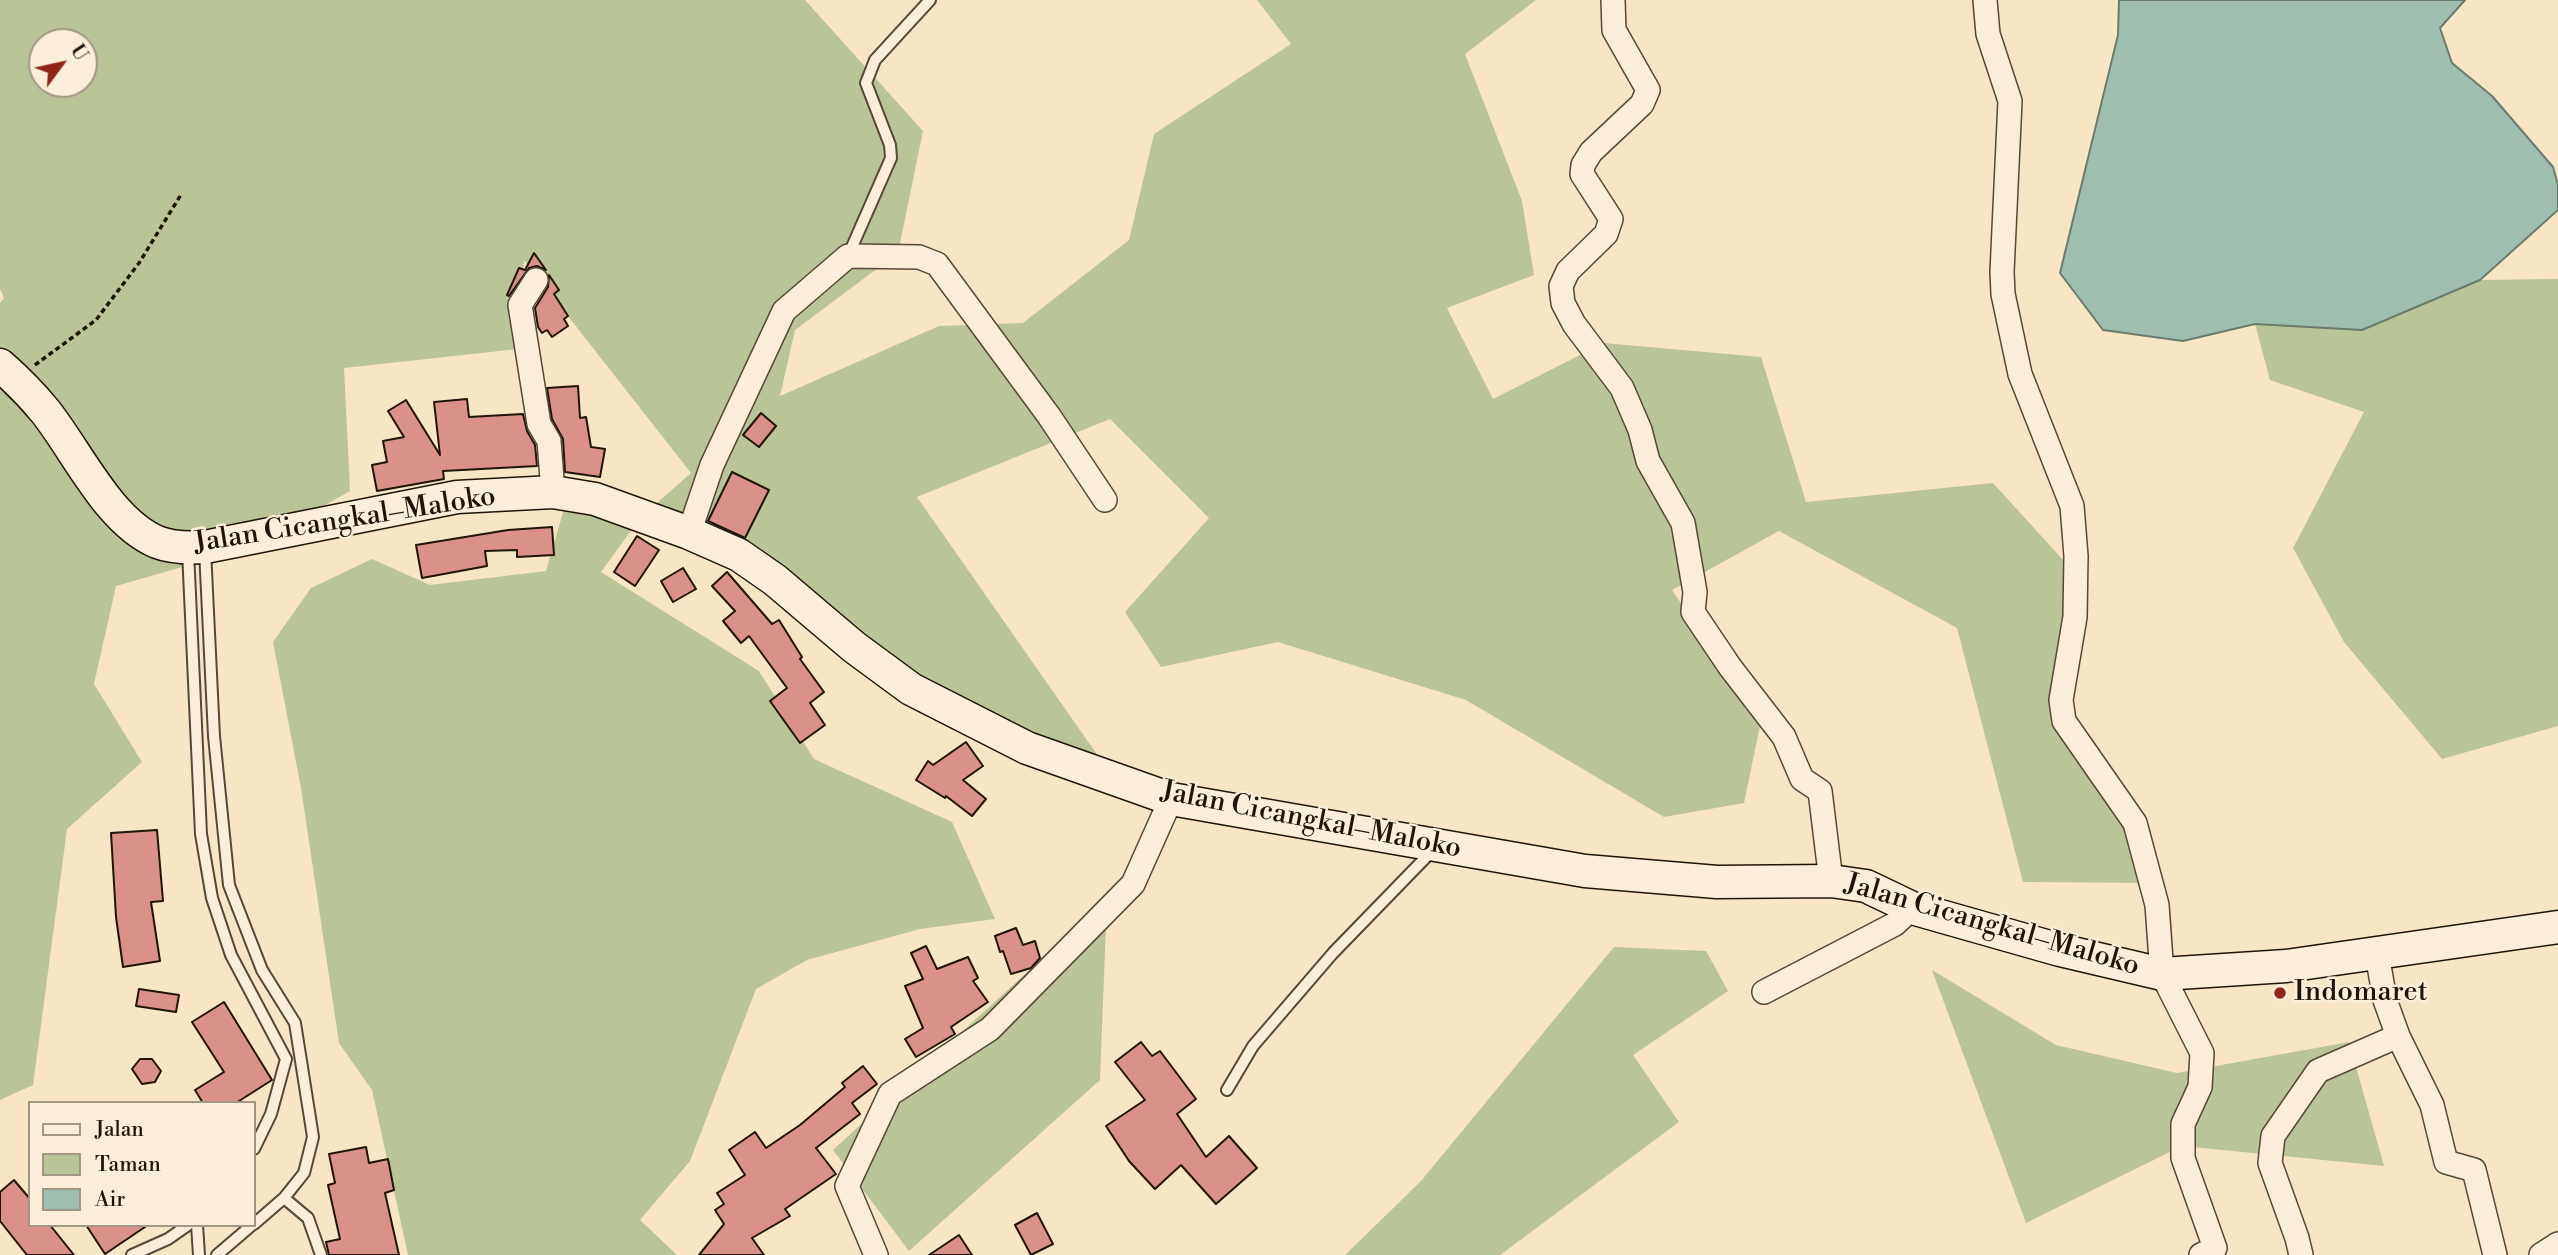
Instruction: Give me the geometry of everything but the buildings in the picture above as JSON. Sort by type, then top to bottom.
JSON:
[{"type":"street","points":[[1613,0],[1614,30],[1648,90],[1642,104],[1591,152],[1583,165],[1582,174],[1611,219],[1606,234],[1568,271],[1562,286],[1563,303],[1574,324],[1622,388],[1640,430],[1648,461],[1683,523],[1695,592],[1693,612],[1730,667],[1784,737],[1802,779],[1821,791],[1830,880]]},
{"type":"street","points":[[1985,0],[1988,34],[2010,101],[2003,294],[2020,374],[2072,506],[2076,556],[2075,617],[2061,701],[2062,711],[2064,721],[2135,823],[2157,905],[2162,974],[2202,1054],[2200,1087],[2183,1124],[2183,1158],[2215,1248],[2201,1255]]},
{"type":"street","points":[[689,533],[712,465],[784,311],[848,256],[919,257],[937,264],[1049,416],[1105,500]]},
{"type":"street","points":[[536,280],[520,305],[539,424],[550,442],[553,492]]},
{"type":"street","name":"Jalan Cicangkal–Maloko","points":[[10,373],[46,412],[106,497],[131,525],[157,542],[196,547],[457,498],[553,492],[595,499],[689,533],[739,555],[775,580],[853,647],[911,689],[1027,748],[1171,799],[1585,872],[1717,882],[1830,880],[1866,886],[1912,908],[2060,950],[2162,974],[2286,966],[2558,927]]},
{"type":"street","points":[[876,1255],[846,1186],[890,1094],[990,1029],[1133,884],[1171,799]]},
{"type":"street","points":[[1764,992],[1895,924],[1912,908]]},
{"type":"street","points":[[2377,954],[2385,1000],[2398,1036],[2432,1105],[2446,1162],[2474,1170],[2495,1255]]},
{"type":"street","points":[[2301,1255],[2270,1163],[2273,1136],[2318,1071],[2398,1036]]},
{"type":"street","points":[[2542,1255],[2558,1244]]},
{"type":"lane","points":[[848,256],[891,158],[890,145],[866,83],[875,60],[930,0]]},
{"type":"lane","points":[[196,547],[201,834],[212,898],[232,955],[286,1059],[271,1114],[256,1145]]},
{"type":"lane","points":[[196,547],[229,885],[262,970],[295,1023],[313,1137],[304,1173],[284,1198],[256,1221]]},
{"type":"lane","points":[[1227,1090],[1253,1046],[1333,953],[1437,845]]},
{"type":"lane","points":[[284,1198],[308,1219],[321,1255]]},
{"type":"lane","points":[[132,1255],[168,1239],[185,1227]]},
{"type":"lane","points":[[197,1227],[199,1255]]},
{"type":"lane","points":[[217,1255],[250,1227]]},
{"type":"path","points":[[10,373],[37,362],[96,320],[139,263],[182,193]]},
{"type":"green space","points":[[0,0],[805,0],[923,131],[898,253],[795,330],[780,396],[939,326],[1023,323],[1129,240],[1154,134],[1291,44],[1257,0],[1536,0],[1465,54],[1522,201],[1534,275],[1447,308],[1493,399],[1604,343],[1761,357],[1806,502],[1993,483],[2075,573],[2065,730],[2131,811],[2149,883],[2023,882],[1957,628],[1779,531],[1672,590],[1761,721],[1744,803],[1664,817],[1466,700],[1278,642],[1161,667],[1125,612],[1209,518],[1110,419],[917,497],[1110,773],[914,688],[773,569],[641,517],[691,473],[524,260],[518,349],[344,368],[350,491],[249,548],[116,586],[94,684],[142,762],[67,829],[33,1085],[0,1100],[0,303],[4,298],[0,289]]},
{"type":"green space","points":[[2558,279],[2558,726],[2442,759],[2344,642],[2293,548],[2364,412],[2270,380],[2255,324],[2362,330],[2480,280]]},
{"type":"green space","points":[[568,495],[641,517],[601,572],[759,671],[814,759],[952,822],[995,919],[920,929],[807,960],[756,989],[690,1161],[640,1220],[677,1255],[408,1255],[372,1090],[339,1043],[301,788],[273,642],[311,588],[372,559],[430,585],[546,571]]},
{"type":"green space","points":[[1107,899],[1100,1080],[909,1251],[833,1150]]},
{"type":"green space","points":[[1614,947],[1706,951],[1728,991],[1633,1055],[1679,1122],[1500,1255],[1345,1255],[1421,1181]]},
{"type":"green space","points":[[1932,970],[2056,1045],[2177,1073],[2349,1042],[2384,1166],[2182,1146],[2026,1223]]},
{"type":"water","points":[[2119,0],[2465,0],[2440,28],[2452,63],[2492,96],[2553,167],[2558,185],[2558,210],[2480,280],[2362,330],[2255,324],[2183,341],[2103,330],[2060,273],[2118,35]]},
{"type":"place","name":"Indomaret","points":[[2280,993]]}]
